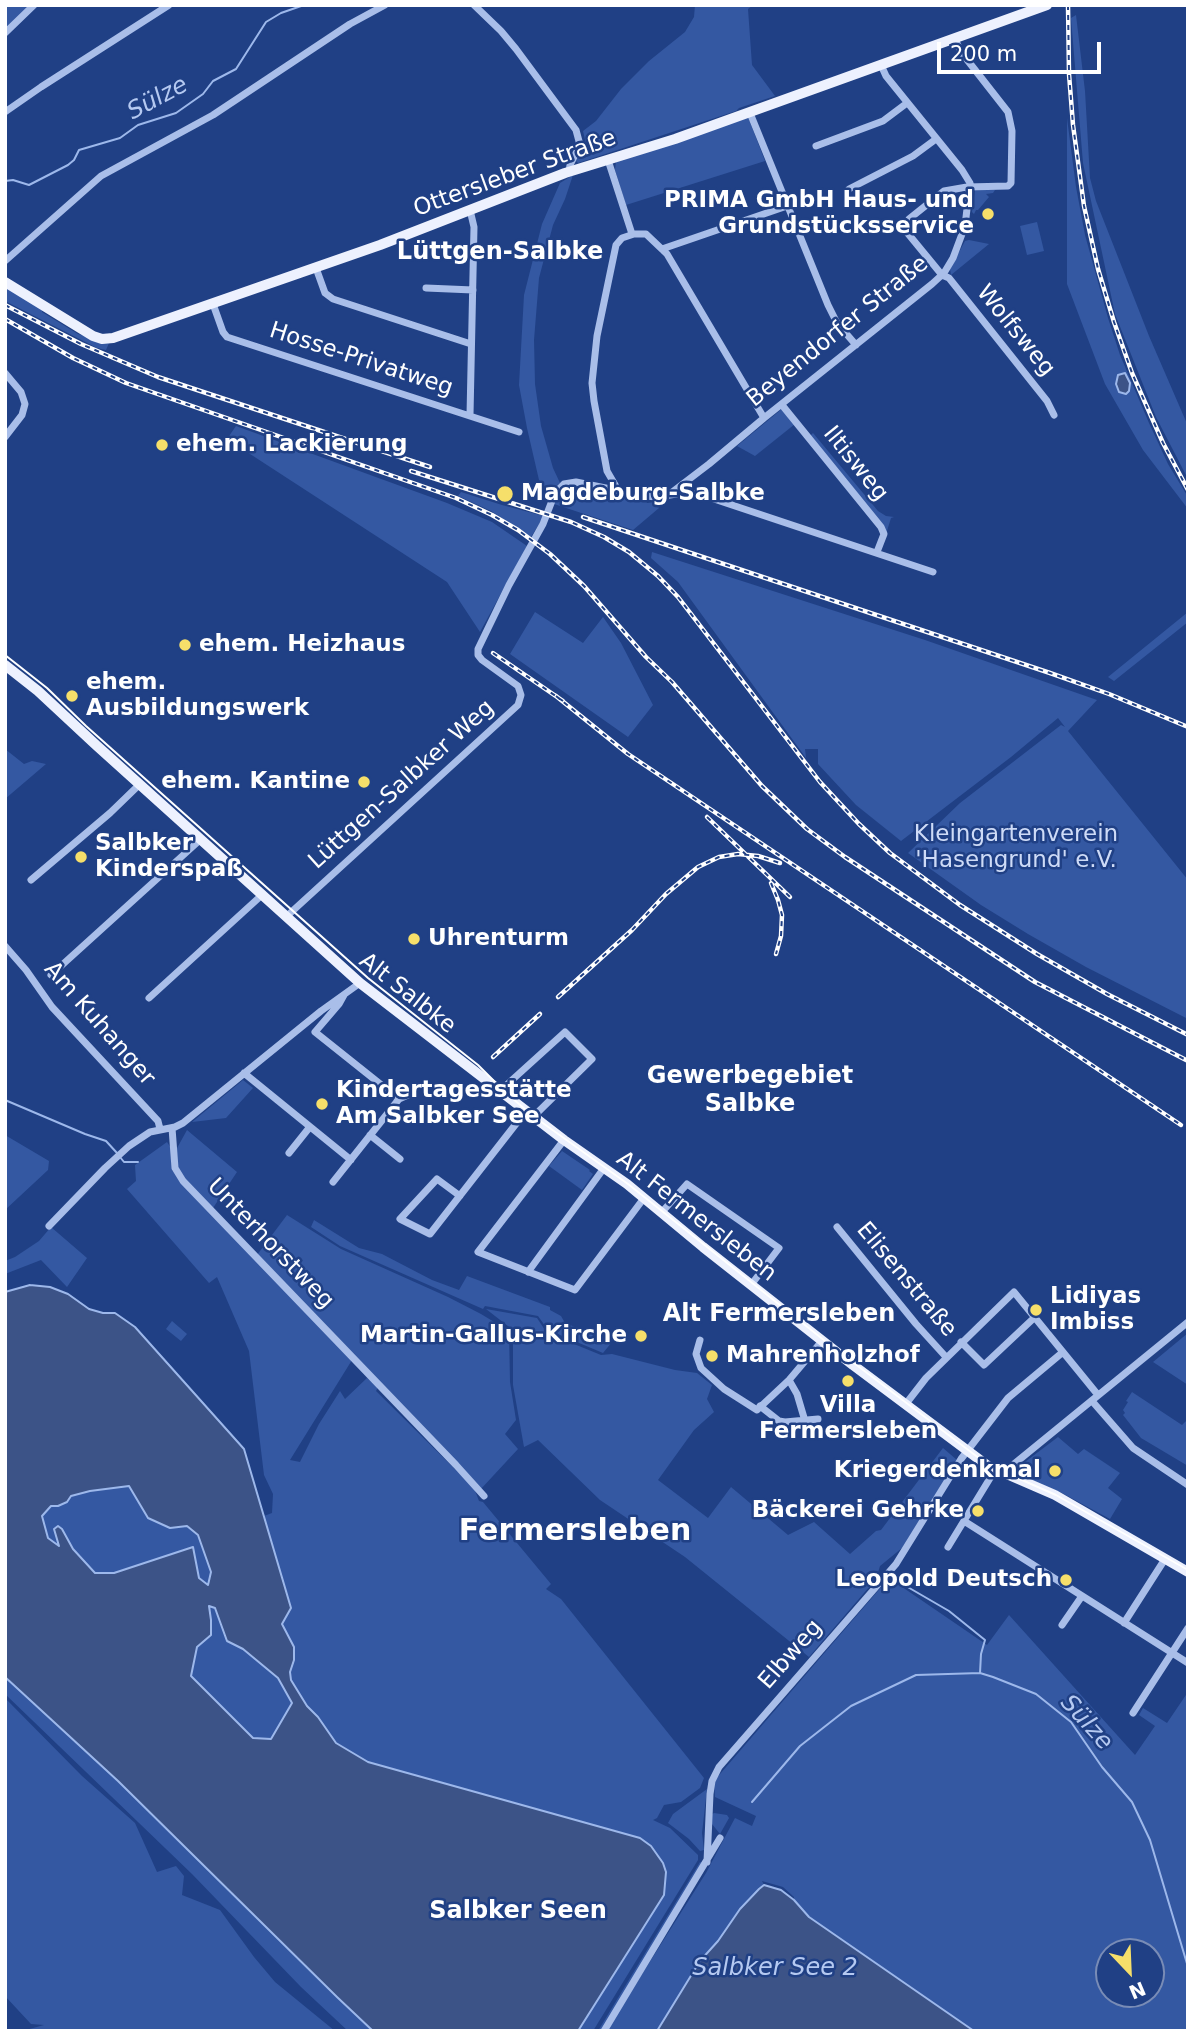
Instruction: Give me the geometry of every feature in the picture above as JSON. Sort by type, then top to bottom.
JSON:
[{"type":"main road","name":"Ottersleber Straße","points":[[5,282],[93,336],[104,339],[119,337],[316,268],[569,172],[750,113],[1047,5]]},
{"type":"main road","name":"Alt Salbke","points":[[5,665],[38,691],[360,983],[529,1114]]},
{"type":"main road","name":"Alt Fermersleben","points":[[529,1114],[644,1198],[822,1341],[967,1452],[1000,1473],[1055,1495],[1188,1572]]},
{"type":"street","points":[[5,33],[34,5]]},
{"type":"street","points":[[7,107],[169,5]]},
{"type":"street","points":[[5,261],[102,176],[214,116],[350,24],[386,5]]},
{"type":"street","points":[[474,5],[516,49],[578,133],[580,145],[569,172]]},
{"type":"street","points":[[881,65],[907,103],[965,175],[971,187],[1007,186],[1010,184],[1011,123],[1005,106],[960,50],[955,39]]},
{"type":"street","points":[[778,103],[792,102],[817,88]]},
{"type":"street","points":[[767,107],[791,94],[803,94]]},
{"type":"street","points":[[816,146],[883,121],[907,103]]},
{"type":"street","points":[[750,113],[830,310],[837,323],[856,345]]},
{"type":"street","points":[[849,189],[916,155],[936,139]]},
{"type":"street","points":[[608,160],[632,234]]},
{"type":"street","name":"Wolfsweg","points":[[971,187],[951,188],[942,192],[905,225],[907,233],[942,275],[957,288],[1047,401],[1055,415]]},
{"type":"street","name":"Beyendorfer Straße","points":[[667,495],[942,275],[964,233],[971,187]]},
{"type":"street","points":[[662,249],[787,206]]},
{"type":"street","points":[[470,210],[474,227],[470,415]]},
{"type":"street","points":[[618,490],[607,471],[593,383],[597,336],[612,261],[618,241],[632,234],[649,236],[676,268],[764,418]]},
{"type":"street","points":[[316,268],[324,291],[330,298],[471,344]]},
{"type":"street","points":[[426,288],[473,289]]},
{"type":"street","name":"Hosse-Privatweg","points":[[213,304],[227,337],[519,432]]},
{"type":"street","points":[[5,373],[21,392],[24,406],[21,415],[5,437]]},
{"type":"street","name":"Iltisweg","points":[[782,405],[881,527],[884,534],[877,552]]},
{"type":"street","points":[[596,486],[607,471]]},
{"type":"street","name":"Lüttgen-Salbker Weg","points":[[287,916],[518,705],[521,695],[518,686],[482,660],[478,649],[559,488],[568,482],[645,496],[699,494],[933,572]]},
{"type":"street","points":[[31,880],[110,813],[139,784]]},
{"type":"street","points":[[51,975],[201,839]]},
{"type":"street","points":[[149,998],[262,894]]},
{"type":"street","name":"Am Kuhanger","points":[[5,946],[52,1007],[158,1121],[160,1129]]},
{"type":"street","points":[[49,1226],[121,1153],[144,1136],[183,1123],[336,999],[360,983]]},
{"type":"street","points":[[315,1032],[344,995]]},
{"type":"street","points":[[297,1031],[315,1032],[399,1099]]},
{"type":"street","points":[[460,1196],[437,1179],[400,1219],[430,1234],[529,1114],[592,1059],[565,1032],[501,1090]]},
{"type":"street","points":[[244,1073],[351,1160]]},
{"type":"street","points":[[334,1182],[399,1099],[410,1094],[417,1086]]},
{"type":"street","name":"Unterhorstweg","points":[[172,1128],[175,1168],[183,1181],[484,1496]]},
{"type":"street","points":[[289,1153],[309,1128]]},
{"type":"street","points":[[370,1135],[400,1159]]},
{"type":"street","points":[[564,1140],[478,1252],[575,1290],[644,1198]]},
{"type":"street","points":[[528,1272],[604,1168]]},
{"type":"street","points":[[662,1212],[687,1184],[779,1248],[751,1285]]},
{"type":"street","name":"Elisenstraße","points":[[837,1227],[946,1357]]},
{"type":"street","points":[[905,1405],[946,1357],[1014,1292],[1063,1352],[1133,1448],[1188,1485]]},
{"type":"street","points":[[961,1342],[984,1365],[1035,1317]]},
{"type":"street","points":[[948,1547],[1000,1473],[1188,1322]]},
{"type":"street","points":[[699,1340],[696,1353],[701,1368],[724,1389],[757,1410],[789,1380],[822,1341]]},
{"type":"street","name":"Elbweg","points":[[707,1862],[710,1794],[712,1781],[719,1767],[895,1564],[967,1452],[1008,1398],[1063,1352]]},
{"type":"street","points":[[789,1380],[797,1394],[805,1421]]},
{"type":"street","points":[[760,1406],[779,1421],[818,1419]]},
{"type":"street","points":[[964,1521],[1188,1664]]},
{"type":"street","points":[[1124,1623],[1165,1559]]},
{"type":"street","points":[[1062,1625],[1082,1596]]},
{"type":"street","points":[[1133,1713],[1188,1628]]},
{"type":"street","name":"Elbweg","points":[[604,2031],[720,1838]]},
{"type":"green space","points":[[5,5],[30,5],[5,29]]},
{"type":"green space","points":[[695,5],[753,5],[748,9],[752,65],[775,96],[578,163],[576,161],[586,144],[583,131],[596,121],[621,89],[649,61],[685,32],[694,17]]},
{"type":"green space","points":[[1076,15],[1085,91],[1090,178],[1096,201],[1149,336],[1188,426],[1188,479],[1156,417],[1115,314],[1083,163],[1071,18]]},
{"type":"green space","points":[[748,117],[765,161],[626,205],[615,170],[616,161]]},
{"type":"green space","points":[[1067,118],[1085,235],[1108,318],[1120,355],[1149,423],[1168,464],[1188,497],[1188,509],[1143,450],[1105,384],[1067,284]]},
{"type":"green space","points":[[573,175],[553,225],[539,278],[534,340],[535,384],[541,426],[560,483],[551,495],[539,480],[519,385],[524,295],[542,224],[560,183]]},
{"type":"green space","points":[[975,190],[995,190],[986,194],[989,197],[974,214],[972,212]]},
{"type":"green space","points":[[1037,222],[1044,251],[1027,255],[1020,226]]},
{"type":"green space","points":[[965,241],[989,244],[951,275],[950,269]]},
{"type":"green space","points":[[5,287],[42,308],[42,312],[78,334],[109,343],[106,350],[97,348],[5,301]]},
{"type":"green space","points":[[783,408],[795,424],[755,456],[737,446]]},
{"type":"green space","points":[[236,426],[447,503],[492,522],[527,546],[480,632],[447,582],[227,439]]},
{"type":"green space","points":[[813,433],[878,511],[894,517],[891,518],[886,534],[810,436]]},
{"type":"green space","points":[[572,485],[646,500],[647,503],[656,502],[659,508],[633,530],[554,504],[566,488]]},
{"type":"green space","points":[[461,492],[544,516],[531,537],[491,511],[458,496]]},
{"type":"green space","name":"Kleingartenverein 'Hasengrund' e.V.","points":[[652,552],[925,640],[1097,700],[1068,731],[1188,880],[1188,1019],[1028,934],[981,905],[908,853],[960,803],[1061,725],[1065,727],[1058,718],[901,841],[856,805],[818,764],[818,749],[805,749],[806,758],[678,582],[651,558]]},
{"type":"green space","points":[[535,612],[583,643],[603,617],[621,643],[653,705],[628,737],[510,654]]},
{"type":"green space","points":[[1188,612],[1188,622],[1114,681],[1108,677]]},
{"type":"green space","points":[[5,749],[24,764],[32,761],[46,764],[5,799]]},
{"type":"green space","points":[[243,1080],[253,1088],[226,1118],[192,1122]]},
{"type":"green space","points":[[187,1130],[237,1172],[213,1208],[185,1180],[176,1165],[176,1150]]},
{"type":"green space","points":[[5,1135],[49,1161],[48,1170],[5,1210]]},
{"type":"green space","points":[[167,1142],[171,1148],[172,1170],[352,1360],[290,1460],[300,1462],[340,1391],[345,1399],[367,1378],[378,1387],[376,1391],[474,1488],[479,1501],[483,1502],[551,1584],[546,1589],[561,1599],[704,1778],[700,1788],[681,1802],[664,1805],[653,1820],[670,1828],[698,1855],[698,1860],[593,2031],[578,2031],[664,1895],[640,1838],[368,1762],[335,1743],[318,1717],[307,1706],[291,1680],[294,1647],[282,1624],[291,1608],[264,1516],[272,1513],[273,1494],[264,1475],[249,1351],[217,1277],[209,1283],[127,1189],[136,1181],[135,1165]]},
{"type":"green space","points":[[562,1151],[593,1174],[582,1190],[549,1166]]},
{"type":"green space","points":[[287,1215],[341,1249],[448,1297],[509,1331],[510,1382],[516,1420],[505,1434],[518,1449],[480,1490],[257,1255]]},
{"type":"green space","points":[[314,1220],[359,1248],[382,1254],[432,1280],[459,1290],[467,1276],[550,1307],[565,1323],[612,1342],[603,1353],[548,1330],[538,1316],[485,1306],[483,1309],[340,1246],[311,1227]]},
{"type":"green space","points":[[51,1227],[87,1258],[67,1287],[41,1260],[5,1274],[5,1261],[39,1241]]},
{"type":"green space","points":[[486,1309],[537,1318],[547,1333],[601,1355],[612,1354],[697,1373],[712,1385],[707,1399],[714,1412],[694,1430],[658,1480],[708,1518],[731,1487],[788,1535],[814,1522],[850,1554],[876,1531],[881,1530],[943,1448],[957,1460],[902,1548],[880,1566],[876,1579],[809,1657],[685,1557],[600,1500],[538,1440],[524,1447],[513,1385],[513,1330]]},
{"type":"green space","points":[[172,1321],[187,1334],[181,1341],[166,1329]]},
{"type":"green space","points":[[1188,1333],[1188,1385],[1153,1362]]},
{"type":"green space","points":[[1132,1392],[1182,1425],[1188,1419],[1188,1466],[1141,1438],[1123,1415],[1128,1402],[1126,1401]]},
{"type":"green space","points":[[1058,1437],[1078,1454],[1084,1449],[1120,1473],[1108,1488],[1122,1499],[1110,1519],[1060,1492],[1016,1474],[1017,1468]]},
{"type":"green space","points":[[129,1486],[148,1518],[170,1528],[187,1526],[198,1535],[211,1572],[208,1586],[199,1578],[193,1547],[114,1573],[95,1573],[73,1549],[62,1529],[60,1547],[48,1538],[42,1516],[51,1506],[58,1506],[67,1502],[71,1496],[90,1491]]},
{"type":"green space","points":[[889,1578],[987,1645],[1009,1615],[1135,1755],[1155,1726],[1139,1715],[1143,1708],[1167,1723],[1188,1692],[1188,2031],[974,2031],[809,1917],[783,1887],[762,1881],[764,1885],[740,1909],[700,1961],[657,2031],[606,2031],[706,1873],[735,1818],[752,1826],[756,1816],[715,1797],[714,1781]]},
{"type":"green space","points":[[208,1606],[214,1607],[227,1641],[243,1649],[278,1678],[292,1703],[271,1739],[253,1738],[191,1676],[197,1647],[211,1620]]},
{"type":"green space","points":[[5,1677],[118,1781],[373,2031],[348,2031],[301,1987],[192,1874],[5,1694]]},
{"type":"green space","points":[[5,1698],[82,1776],[135,1823],[157,1872],[176,1866],[184,1876],[182,1895],[220,1910],[275,1982],[335,2031],[26,2030],[44,2025],[31,2024],[5,1996]]},
{"type":"green space","points":[[707,1789],[702,1833],[704,1850],[700,1851],[668,1823],[673,1814]]},
{"type":"green space","points":[[711,1815],[727,1815],[729,1818],[720,1834],[712,1824]]},
{"type":"green space","points":[[700,1862],[703,1863],[601,2031],[598,2031]]},
{"type":"water","points":[[1125,373],[1130,383],[1126,394],[1119,392],[1116,384],[1118,375]]},
{"type":"water","points":[[30,1285],[50,1287],[68,1294],[89,1309],[115,1313],[135,1327],[244,1449],[291,1608],[282,1624],[294,1647],[291,1680],[336,1743],[368,1762],[640,1838],[651,1846],[666,1872],[664,1895],[578,2031],[373,2031],[118,1781],[5,1677],[5,1292]],"holes":[[[129,1486],[148,1518],[170,1528],[187,1526],[198,1535],[211,1572],[208,1585],[199,1578],[193,1547],[114,1573],[95,1573],[73,1549],[58,1526],[54,1529],[59,1546],[48,1538],[42,1516],[51,1506],[58,1506],[67,1502],[71,1496],[90,1491]],[[209,1606],[215,1608],[227,1641],[243,1649],[278,1678],[292,1703],[271,1739],[253,1738],[191,1676],[197,1647],[211,1635]]]},
{"type":"water","name":"Salbker See 2","points":[[764,1885],[781,1890],[809,1917],[974,2031],[657,2031],[700,1961],[740,1909]]},
{"type":"waterway","name":"Sülze","points":[[5,181],[13,180],[29,185],[68,165],[79,150],[120,138],[138,125],[176,113],[203,94],[213,81],[236,69],[266,22],[304,5]]},
{"type":"waterway","points":[[5,1100],[106,1141],[117,1153]]},
{"type":"waterway","points":[[120,1157],[124,1162],[138,1162]]},
{"type":"waterway","points":[[899,1582],[949,1611],[985,1640],[980,1673]]},
{"type":"waterway","name":"Sülze","points":[[752,1802],[800,1746],[851,1706],[916,1675],[980,1673],[993,1677],[1036,1694],[1071,1722],[1102,1767],[1132,1802],[1150,1840],[1188,1967]]},
{"type":"tram line","points":[[5,655],[47,688],[368,978],[478,1065],[533,1116],[628,1184],[825,1341],[988,1465],[1056,1495],[1188,1570]]},
{"type":"railway","points":[[1068,5],[1073,125],[1084,206],[1098,269],[1132,373],[1163,443],[1188,490]]},
{"type":"railway","points":[[5,305],[81,344],[158,377],[430,467]]},
{"type":"railway","points":[[5,319],[73,358],[126,383],[456,498],[518,530],[550,554],[584,586],[762,786],[807,829],[1035,982],[1188,1061]]},
{"type":"railway","points":[[411,471],[571,522],[629,552],[678,597],[820,782],[890,853],[960,905],[1037,954],[1107,994],[1188,1035]]},
{"type":"railway","points":[[583,517],[1050,673],[1188,727]]},
{"type":"railway","points":[[493,653],[563,701]]},
{"type":"railway","points":[[556,696],[628,754],[1181,1125]]},
{"type":"railway","points":[[707,817],[790,897]]},
{"type":"railway","points":[[558,997],[698,867],[719,857],[738,854],[758,856],[780,863]]},
{"type":"railway","points":[[771,883],[782,915],[781,936],[776,954]]},
{"type":"railway","points":[[493,1057],[540,1014]]},
{"type":"place","name":"PRIMA GmbH Haus- und Grundstücksservice","points":[[988,214]]},
{"type":"place","name":"ehem. Lackierung","points":[[162,445]]},
{"type":"place","name":"Magdeburg-Salbke","points":[[505,494]]},
{"type":"place","name":"ehem. Heizhaus","points":[[185,645]]},
{"type":"place","name":"ehem. Ausbildungswerk","points":[[72,696]]},
{"type":"place","name":"ehem. Kantine","points":[[364,782]]},
{"type":"place","name":"Salbker Kinderspaß","points":[[81,857]]},
{"type":"place","name":"Uhrenturm","points":[[414,939]]},
{"type":"place","name":"Kindertagesstätte Am Salbker See","points":[[322,1104]]},
{"type":"place","name":"Lidiyas Imbiss","points":[[1036,1310]]},
{"type":"place","name":"Martin-Gallus-Kirche","points":[[641,1336]]},
{"type":"place","name":"Mahrenholzhof","points":[[712,1356]]},
{"type":"place","name":"Villa Fermersleben","points":[[848,1381]]},
{"type":"place","name":"Kriegerdenkmal","points":[[1055,1471]]},
{"type":"place","name":"Bäckerei Gehrke","points":[[978,1511]]},
{"type":"place","name":"Leopold Deutsch","points":[[1066,1580]]},
{"type":"district","name":"Lüttgen-Salbke","points":[[500,253]]},
{"type":"district","name":"Gewerbegebiet Salbke","points":[[750,1091]]},
{"type":"district","name":"Alt Fermersleben","points":[[779,1315]]},
{"type":"district","name":"Fermersleben","points":[[575,1532]]},
{"type":"district","name":"Salbker Seen","points":[[518,1912]]}]
